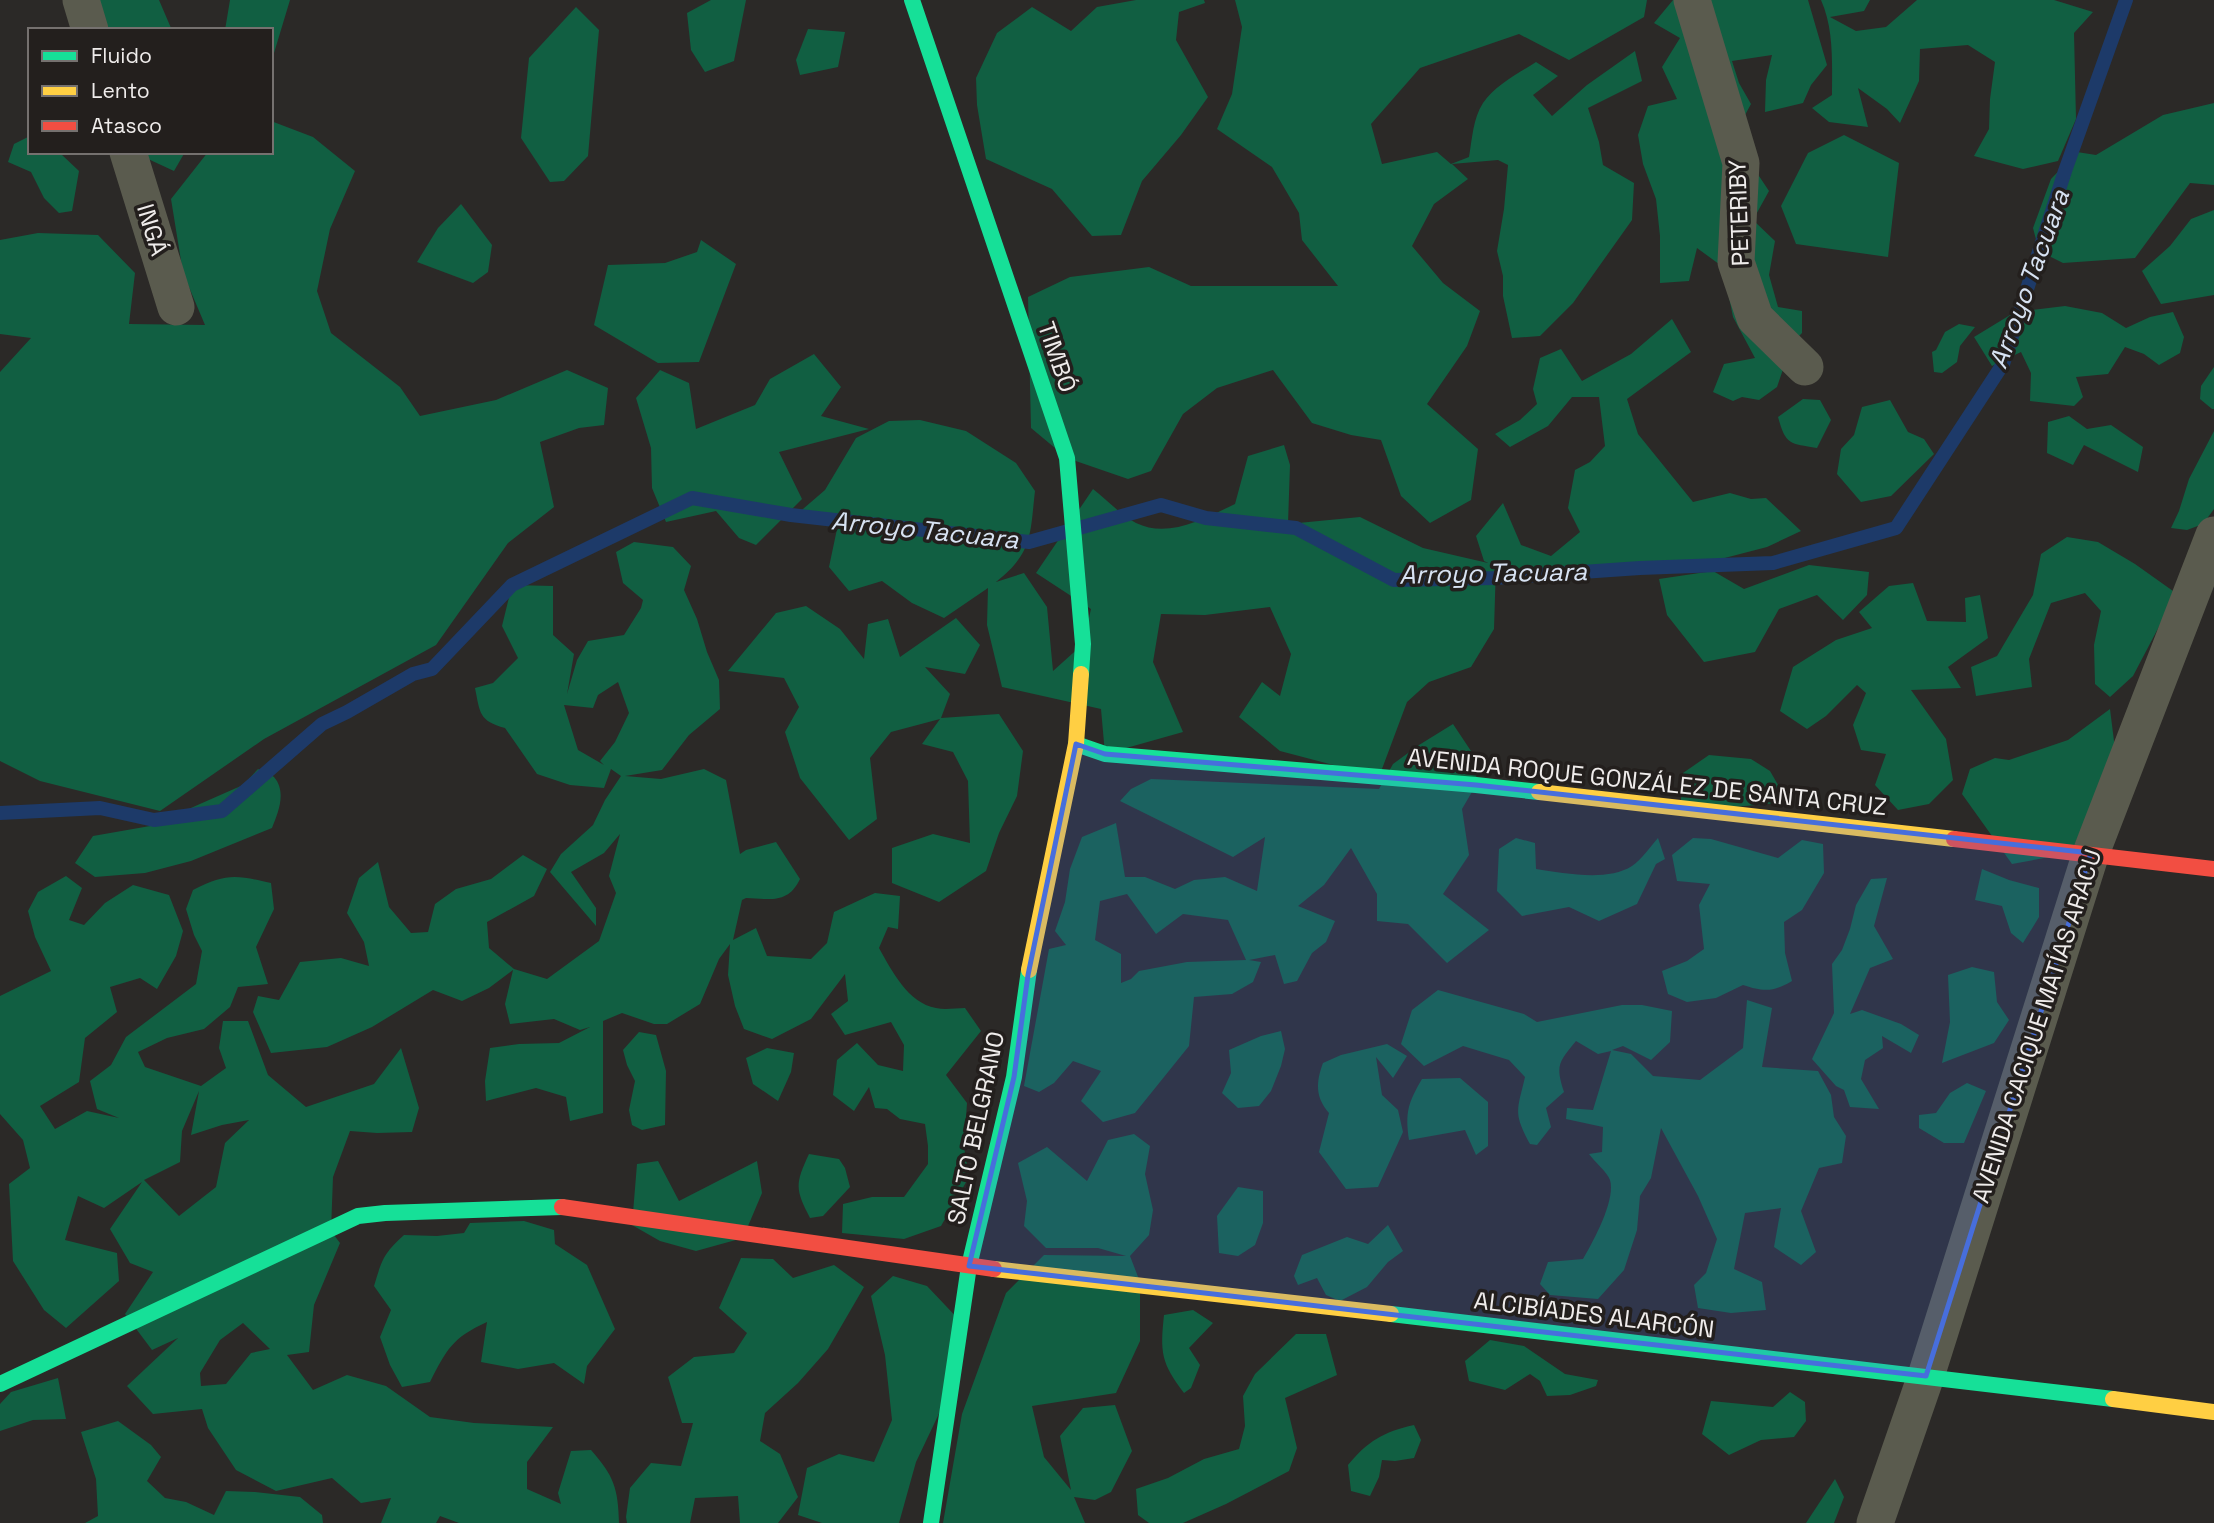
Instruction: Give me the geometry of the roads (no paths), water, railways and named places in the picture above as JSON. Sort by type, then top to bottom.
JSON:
[{"type":"street","points":[[81,0],[89,28]]},
{"type":"street","name":"TIMBÓ","points":[[912,0],[1067,458],[1083,644],[1076,744]]},
{"type":"street","name":"PETERIBY","points":[[1692,0],[1741,163],[1736,262],[1755,318],[1805,367]]},
{"type":"street","name":"INGÁ","points":[[129,154],[176,307]]},
{"type":"street","name":"AVENIDA CACIQUE MATÍAS ARACU","points":[[1875,1523],[1926,1376],[2091,853],[2214,535]]},
{"type":"street","name":"AVENIDA ROQUE GONZÁLEZ DE SANTA CRUZ","points":[[1076,744],[1105,754],[1476,785],[2214,869]]},
{"type":"street","name":"SALTO BELGRANO","points":[[931,1523],[969,1265],[1014,1077],[1028,975],[1076,744]]},
{"type":"street","name":"ALCIBÍADES ALARCÓN","points":[[0,1384],[358,1216],[554,1206],[969,1265],[2214,1412]]},
{"type":"waterway","name":"Arroyo Tacuara","points":[[0,813],[100,808],[154,820],[222,811],[322,724],[413,674],[432,669],[512,585],[692,498],[791,515],[1029,542],[1161,505],[1206,518],[1296,528],[1394,580],[1494,578],[1640,568],[1773,563],[1896,528],[2003,364],[2065,171],[2126,0]]}]
